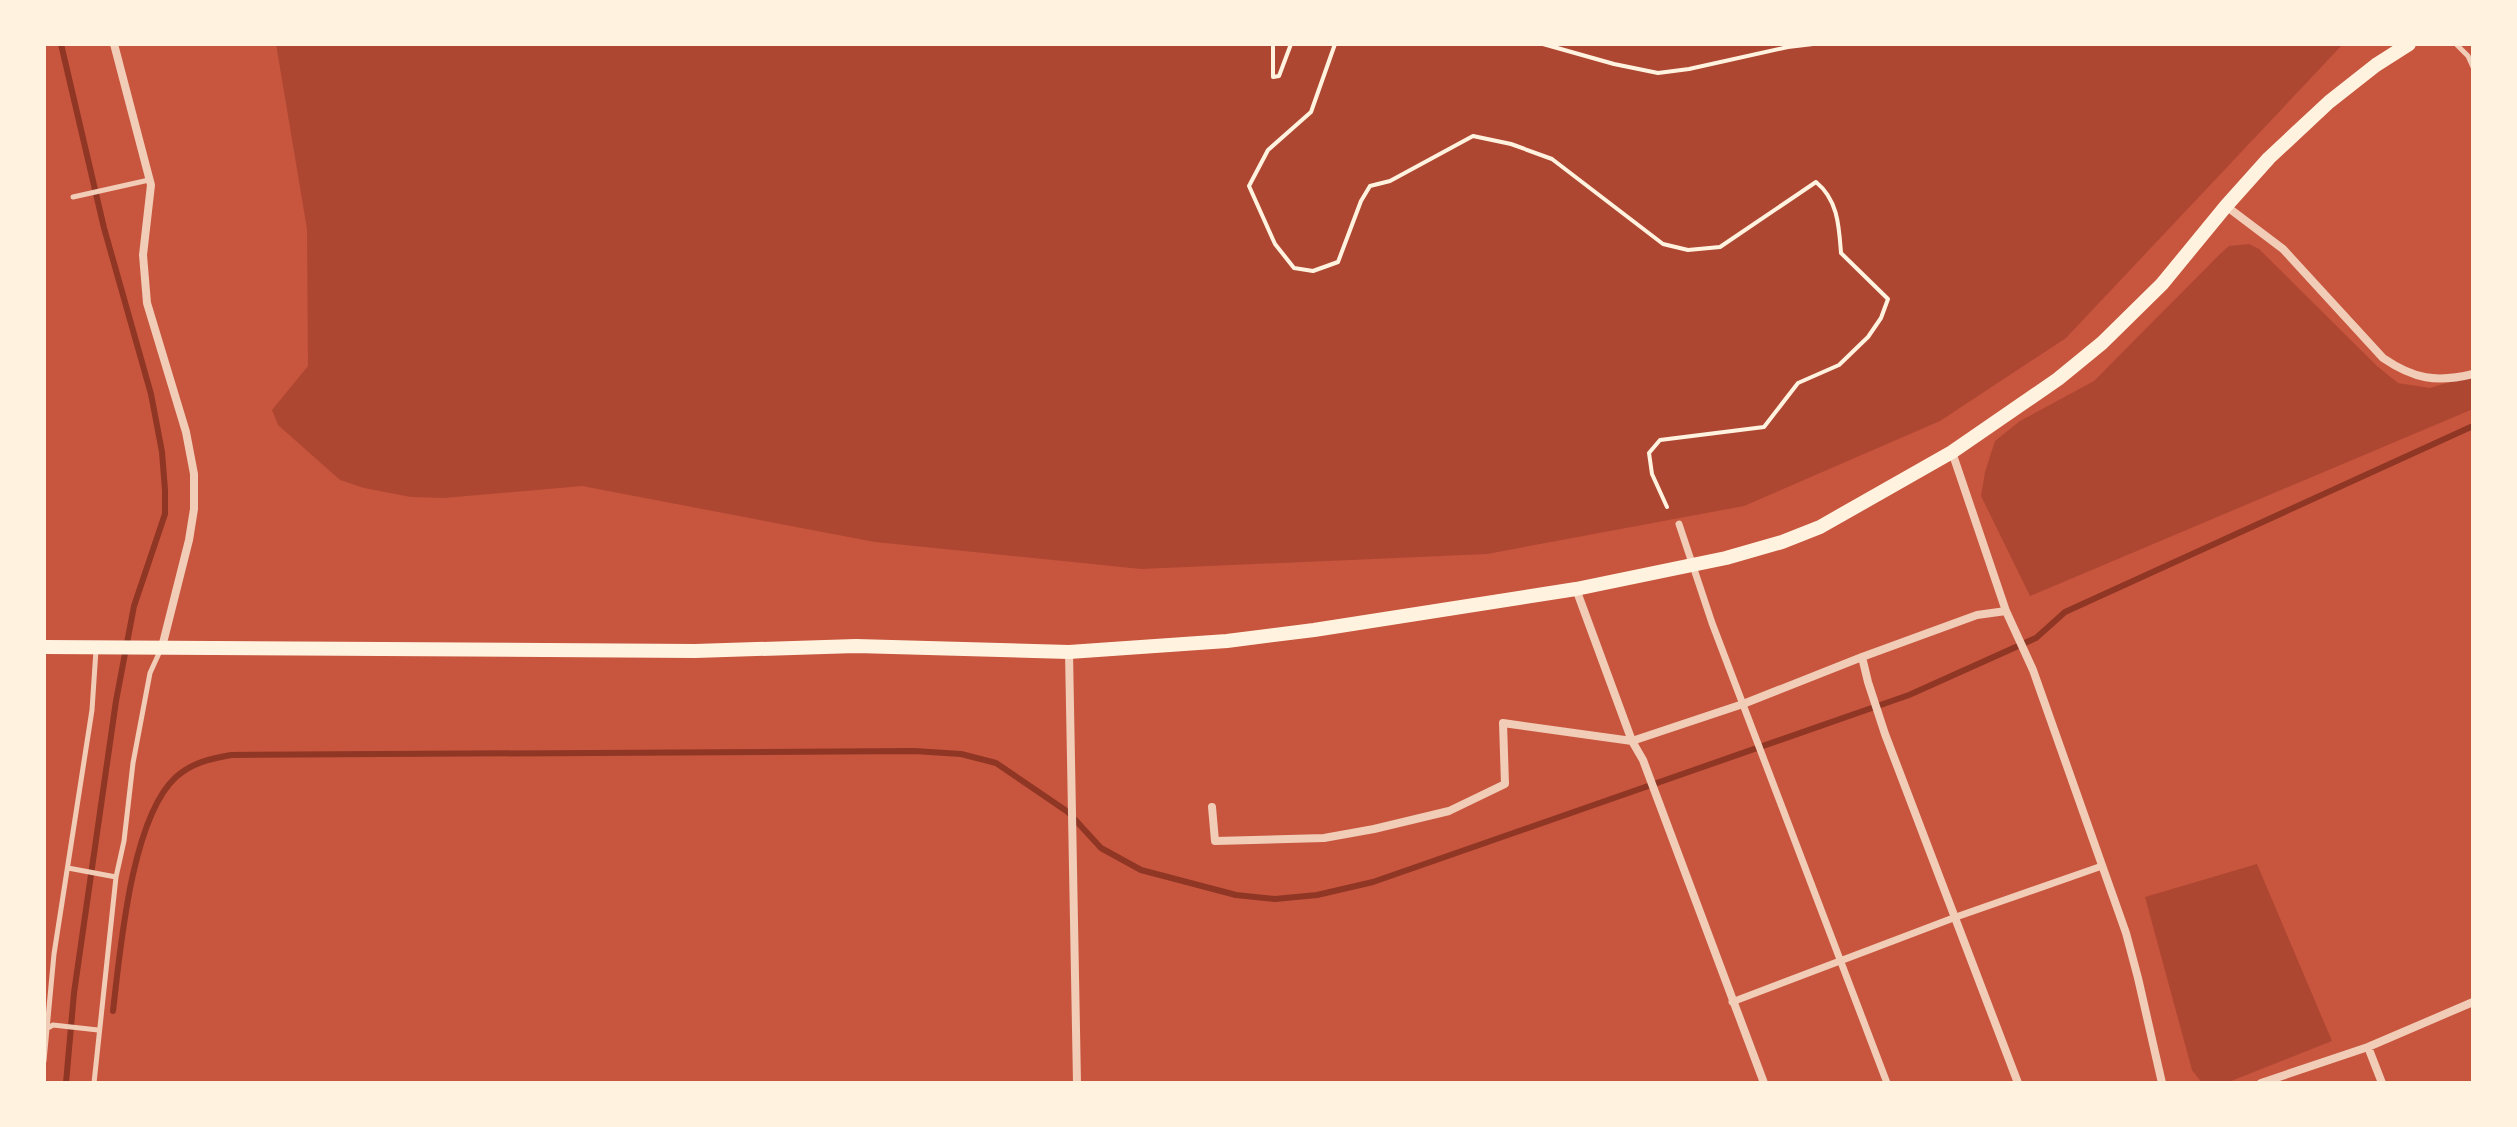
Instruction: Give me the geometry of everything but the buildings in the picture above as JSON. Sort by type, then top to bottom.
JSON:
[{"type":"main road","points":[[44,647],[695,651],[856,646],[1069,652],[1227,641],[1314,630],[1576,589],[1712,561],[1782,542],[1820,527],[1952,452],[2058,379],[2102,343],[2162,284],[2269,158],[2329,102],[2409,44]]},
{"type":"street","points":[[114,44],[150,179],[143,255],[147,303],[186,432],[194,474],[194,509],[189,540],[159,647]]},
{"type":"street","points":[[2226,206],[2283,249],[2383,358],[2408,374],[2433,379],[2454,379],[2473,374]]},
{"type":"street","points":[[1952,452],[2006,611],[2033,670],[2102,866],[2138,978],[2162,1083]]},
{"type":"street","points":[[1679,524],[1712,623],[1887,1083]]},
{"type":"street","points":[[1576,589],[1764,1083]]},
{"type":"street","points":[[1212,807],[1215,841],[1324,838],[1449,811],[1505,784],[1503,723],[1632,741],[1743,704],[1977,615],[2006,611]]},
{"type":"street","points":[[1069,652],[1077,1083]]},
{"type":"street","points":[[1862,657],[1885,734],[2018,1083]]},
{"type":"street","points":[[1732,1002],[1956,917],[2102,866]]},
{"type":"street","points":[[2261,1083],[2368,1047],[2473,1002]]},
{"type":"street","points":[[2368,1047],[2382,1083]]},
{"type":"lane","points":[[2456,44],[2468,56],[2473,67]]},
{"type":"lane","points":[[76,197],[150,179]]},
{"type":"lane","points":[[44,1061],[54,954],[101,646]]},
{"type":"lane","points":[[94,1083],[95,1030],[116,877],[124,841],[133,763],[150,673],[159,647]]},
{"type":"lane","points":[[68,868],[116,877]]},
{"type":"lane","points":[[46,1029],[53,1025],[95,1030]]},
{"type":"path","points":[[1273,44],[1273,77],[1279,76],[1291,44]]},
{"type":"path","points":[[1335,44],[1311,112],[1268,150],[1249,186],[1275,244],[1294,268],[1313,271],[1338,262],[1361,201],[1370,186],[1390,181],[1473,136],[1511,144],[1552,159],[1663,244],[1688,250],[1720,247],[1816,182],[1828,192],[1839,223],[1841,253],[1888,299],[1881,318],[1868,337],[1839,365],[1798,383],[1764,427],[1660,440],[1649,453],[1652,474],[1667,507]]},
{"type":"path","points":[[1543,44],[1658,73],[1813,44]]},
{"type":"path","points":[[1568,44],[1571,52]]},
{"type":"shaded area","points":[[276,44],[2343,44],[2066,338],[1940,421],[1744,506],[1487,554],[1141,569],[875,542],[582,486],[444,498],[411,497],[340,480],[278,425],[272,410],[308,366],[307,229]]},
{"type":"shaded area","points":[[2249,244],[2259,249],[2398,383],[2430,388],[2473,375],[2473,409],[2030,596],[1981,496],[1995,441],[2020,421],[2094,381],[2229,246]]},
{"type":"shaded area","points":[[2257,864],[2332,1041],[2226,1083],[2202,1083],[2192,1070],[2145,897]]},
{"type":"waterway","points":[[61,44],[104,228],[151,394],[162,452],[165,490],[165,514],[134,606],[116,701],[74,993],[66,1083]]},
{"type":"waterway","points":[[113,1011],[130,887],[148,823],[161,796],[176,777],[209,760],[231,755],[914,751],[961,754],[996,763],[1068,812],[1101,848],[1141,870],[1236,895],[1275,899],[1317,895],[1373,882],[1909,695],[2036,638],[2065,612],[2473,426]]}]
